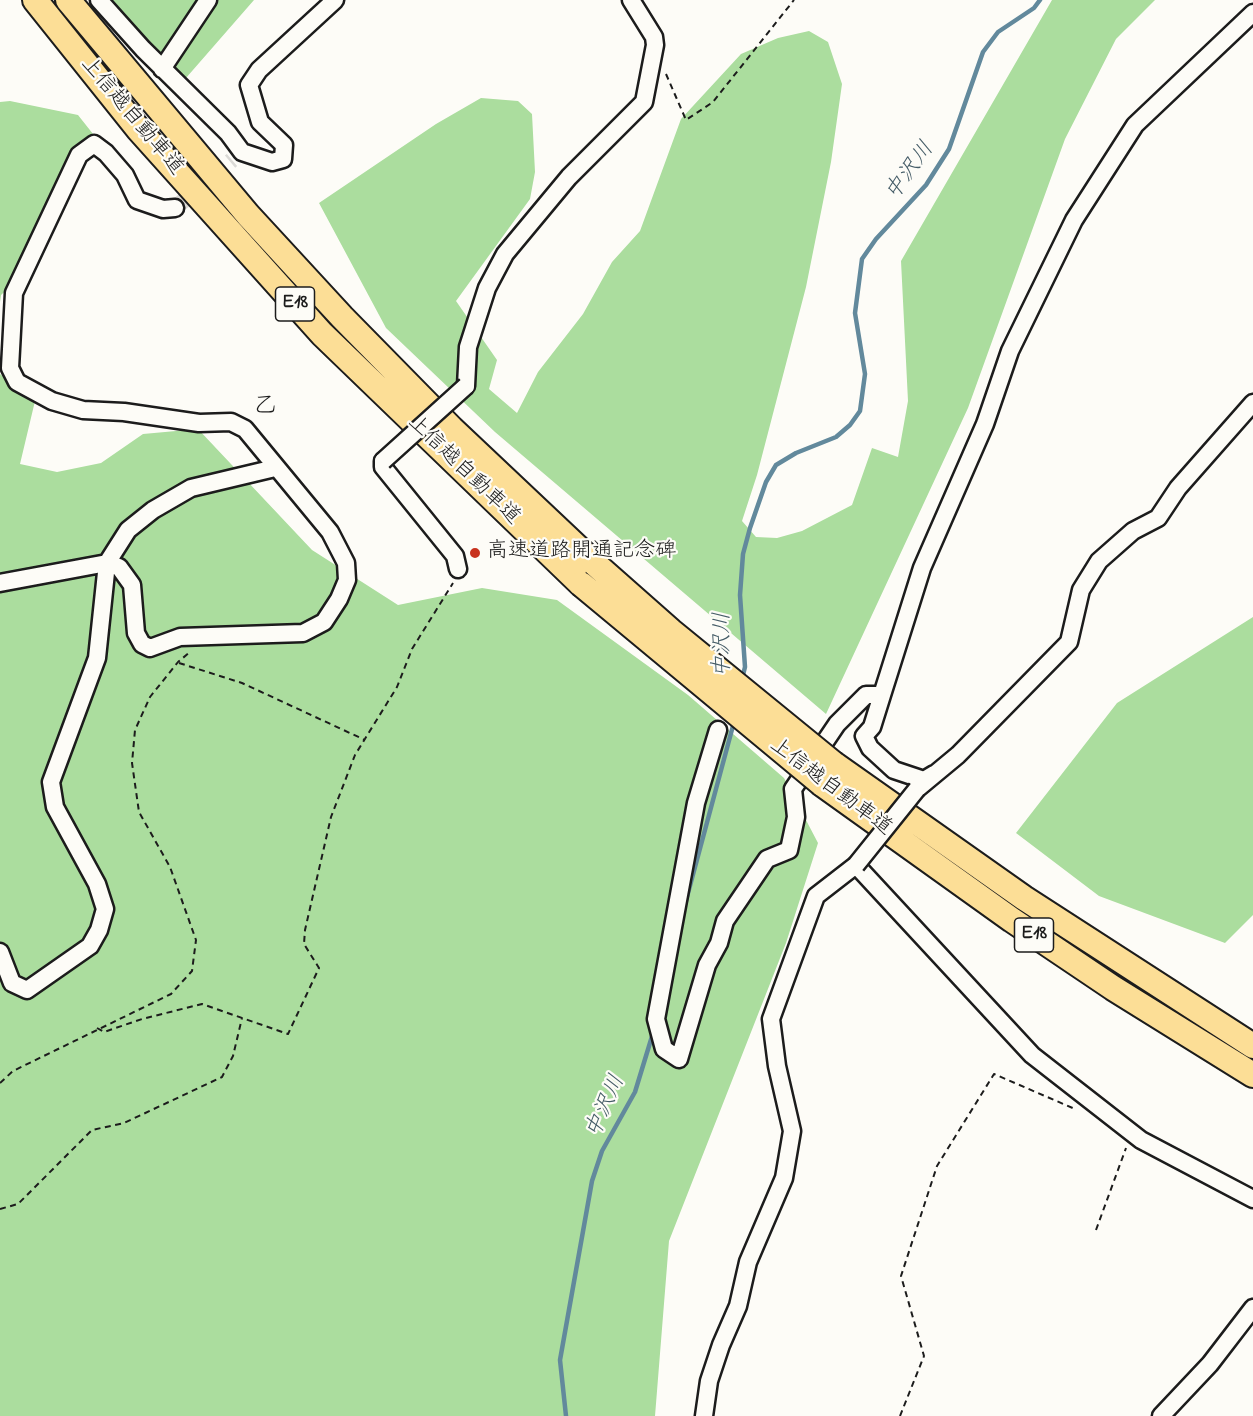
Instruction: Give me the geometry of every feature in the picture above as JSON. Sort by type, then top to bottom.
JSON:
[{"type":"highway","name":"上信越自動車道","points":[[35,0],[139,130],[322,334],[581,584],[822,784],[1012,920],[1113,988],[1253,1075]]},
{"type":"highway","name":"上信越自動車道","points":[[68,0],[248,216],[342,317],[452,429],[594,563],[671,631],[834,764],[1024,898],[1253,1046]]},
{"type":"street","points":[[99,0],[162,69],[228,133],[237,156],[272,162],[283,159],[284,145],[260,122],[249,85],[259,70],[335,0]]},
{"type":"street","points":[[162,69],[208,0]]},
{"type":"street","points":[[458,569],[455,556],[384,467],[383,462],[466,386],[468,347],[487,288],[505,254],[569,177],[644,102],[655,45],[654,37],[631,0]]},
{"type":"street","points":[[958,755],[924,780],[894,770],[870,748],[864,736],[872,727],[922,568],[985,424],[1010,351],[1074,220],[1135,125],[1250,23]]},
{"type":"street","points":[[0,583],[107,563],[119,567],[132,585],[136,633],[142,644],[150,648],[180,638],[303,633],[324,622],[339,599],[346,580],[346,563],[330,532],[245,429],[231,422],[199,423],[124,412],[83,410],[52,401],[17,382],[10,368],[14,293],[79,155],[93,144],[106,153],[125,175],[137,200],[164,209],[175,208]]},
{"type":"street","points":[[704,1416],[709,1381],[738,1306],[748,1262],[784,1178],[792,1131],[777,1066],[771,1019],[816,896],[856,865],[917,789],[958,755],[1068,642],[1081,590],[1099,561],[1133,531],[1158,518],[1178,488],[1253,404]]},
{"type":"street","points":[[0,952],[12,983],[27,990],[90,946],[99,930],[105,909],[97,884],[55,807],[51,782],[98,658],[107,563],[128,530],[153,510],[191,488],[275,468]]},
{"type":"street","points":[[718,730],[696,803],[656,1019],[664,1049],[679,1059],[707,965],[719,943],[725,921],[767,859],[789,850],[796,817],[793,789],[837,723],[866,695],[882,695]]},
{"type":"street","points":[[856,865],[1032,1055],[1132,1133],[1253,1199]]},
{"type":"street","points":[[1161,1416],[1210,1364],[1253,1308]]},
{"type":"path","points":[[655,45],[678,107],[686,120],[712,102],[753,56],[794,0]]},
{"type":"path","points":[[98,1028],[104,1032],[142,1019],[202,1005],[288,1034],[319,968],[304,944],[305,930],[331,817],[355,755],[397,687],[412,649],[452,587],[458,569]]},
{"type":"path","points":[[0,1083],[12,1071],[171,994],[192,971],[196,940],[170,867],[139,812],[132,763],[135,730],[150,697],[178,662],[209,636]]},
{"type":"path","points":[[178,662],[242,683],[364,740]]},
{"type":"path","points":[[0,1209],[18,1204],[92,1130],[124,1123],[222,1077],[233,1056],[242,1018]]},
{"type":"path","points":[[900,1416],[924,1356],[901,1276],[937,1166],[994,1074],[1079,1110]]},
{"type":"path","points":[[1096,1230],[1132,1133]]},
{"type":"green space","points":[[112,0],[254,0],[179,86]]},
{"type":"green space","points":[[1052,0],[1155,0],[1116,39],[1065,139],[968,408],[826,714],[495,432],[386,328],[319,203],[436,124],[481,98],[518,101],[532,114],[535,172],[530,199],[456,301],[497,360],[489,389],[517,413],[538,372],[583,314],[612,262],[640,231],[681,119],[741,54],[778,38],[809,31],[828,42],[842,84],[831,162],[806,287],[757,475],[742,521],[756,537],[777,538],[802,531],[852,505],[872,448],[898,457],[908,401],[901,261]]},
{"type":"green space","points":[[10,101],[78,115],[97,139],[34,264],[1,295],[0,302],[0,102]]},
{"type":"green space","points":[[0,374],[35,401],[20,464],[57,472],[101,463],[143,434],[198,429],[312,550],[398,605],[482,588],[557,600],[688,695],[784,778],[818,843],[786,943],[669,1241],[655,1416],[0,1416]]},
{"type":"green space","points":[[1253,617],[1253,915],[1225,943],[1099,896],[1016,833],[1117,703]]},
{"type":"waterway","name":"中沢川","points":[[742,679],[745,667],[740,595],[743,554],[766,482],[776,465],[796,453],[836,437],[850,425],[860,411],[865,374],[855,313],[862,259],[876,239],[926,185],[949,149],[983,52],[998,32],[1034,8],[1040,0]]},
{"type":"waterway","name":"中沢川","points":[[684,908],[734,722]]},
{"type":"waterway","name":"中沢川","points":[[566,1416],[560,1360],[592,1181],[602,1151],[635,1092],[653,1033]]},
{"type":"tunnel","points":[[175,208],[232,160]]},
{"type":"place","name":"高速道路開通記念碑","points":[[475,553]]},
{"type":"district","name":"乙","points":[[265,408]]}]
